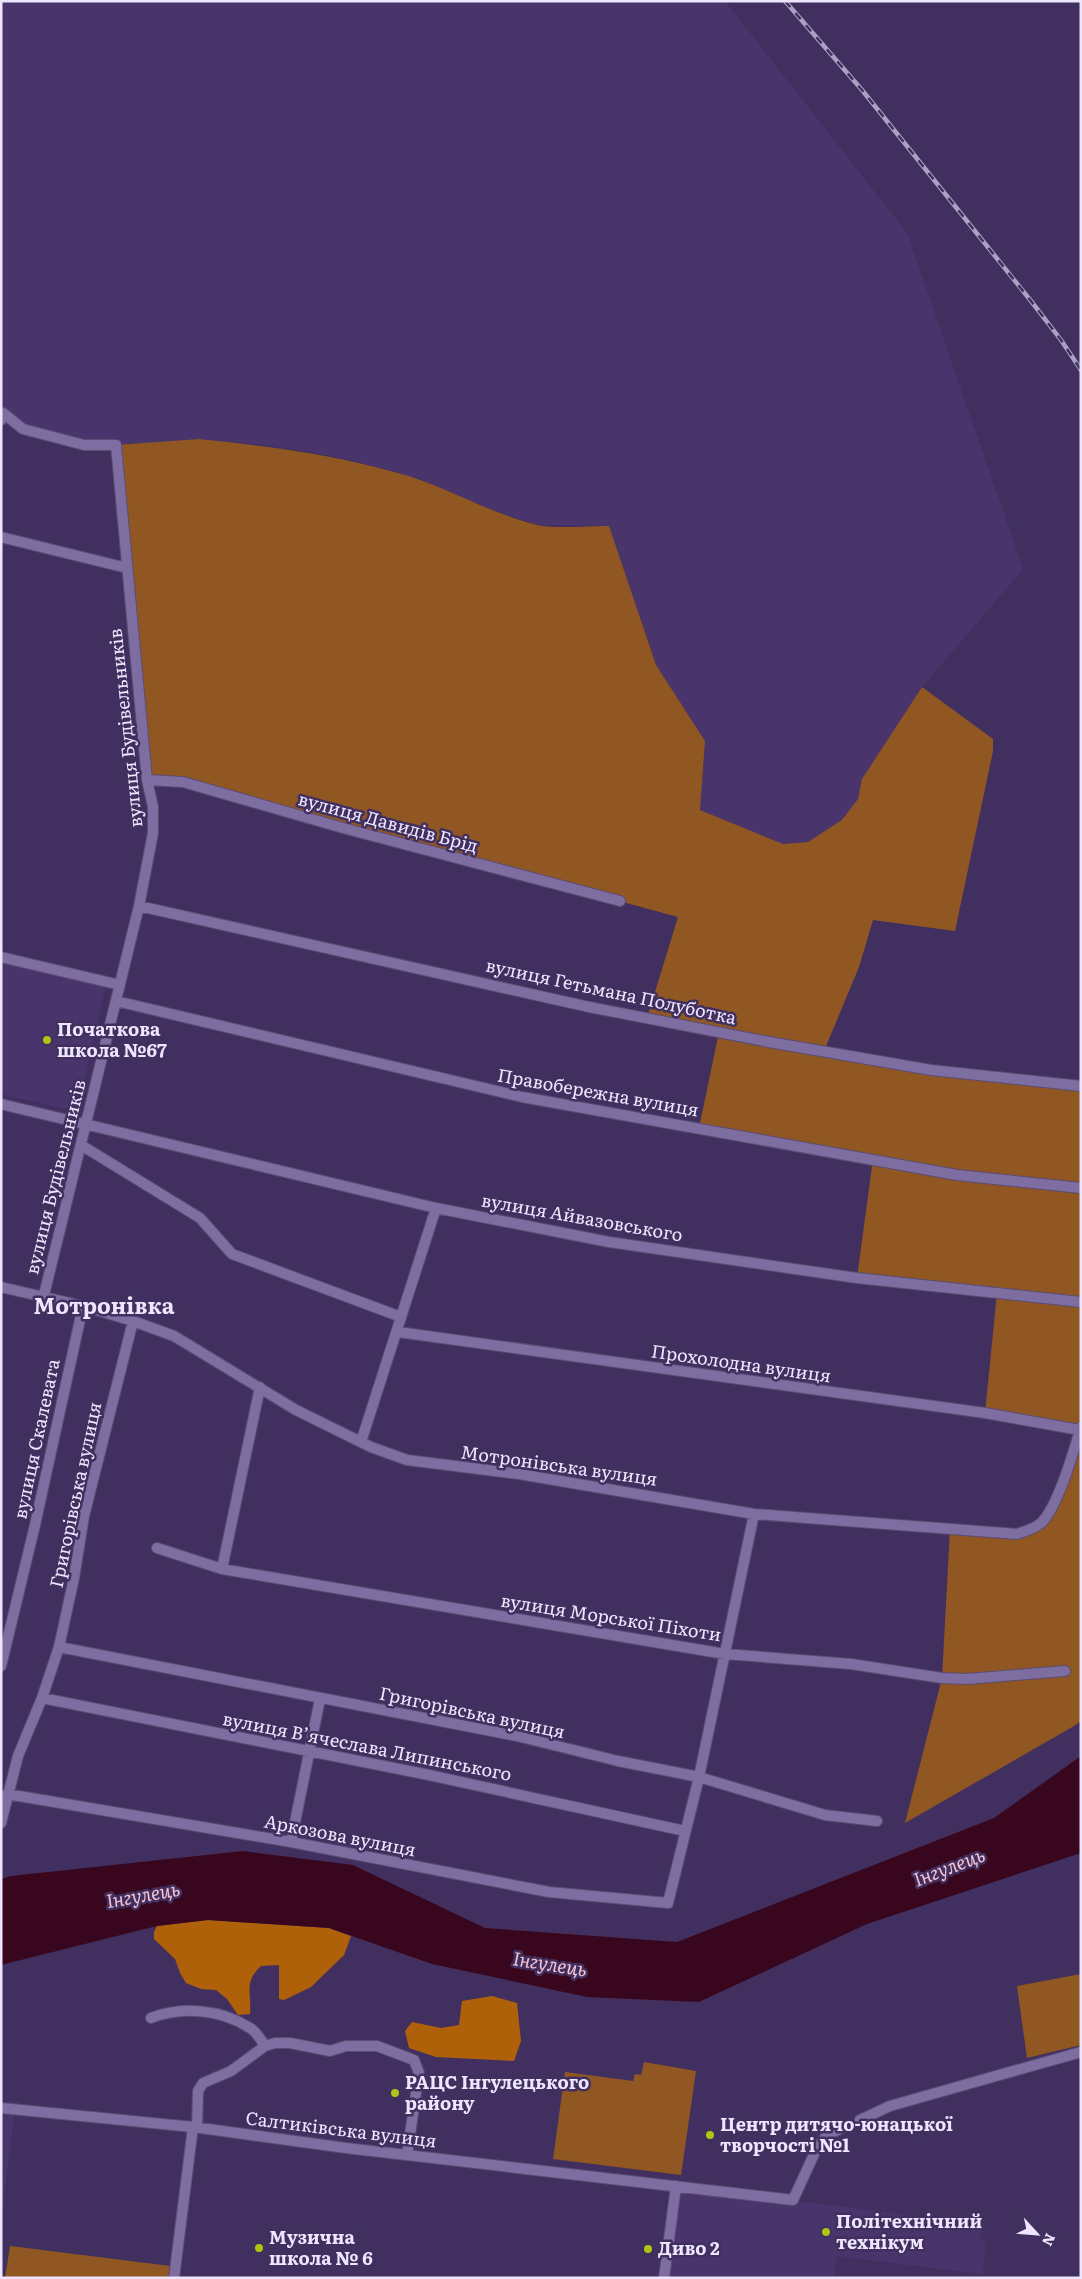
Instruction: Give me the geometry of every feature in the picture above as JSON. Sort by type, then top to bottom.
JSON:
[{"type":"street","name":"вулиця Будівельників","points":[[2,416],[23,429],[84,445],[116,446],[147,780],[153,807],[153,833],[139,906],[44,1295]]},
{"type":"street","points":[[1,537],[127,568]]},
{"type":"street","name":"вулиця Давидів Брід","points":[[147,780],[183,782],[353,831],[620,901]]},
{"type":"street","name":"вулиця Гетьмана Полуботка","points":[[139,906],[331,947],[589,1007],[768,1042],[931,1070],[1081,1086]]},
{"type":"street","points":[[1,957],[120,985]]},
{"type":"street","name":"Правобережна вулиця","points":[[116,1001],[522,1098],[957,1175],[1081,1188]]},
{"type":"street","name":"вулиця Айвазовського","points":[[1,1104],[436,1208],[609,1242],[857,1278],[1081,1302]]},
{"type":"street","points":[[81,1145],[200,1218],[232,1254],[401,1317]]},
{"type":"street","points":[[361,1442],[398,1332],[401,1317],[436,1208]]},
{"type":"street","name":"Мотронівська вулиця","points":[[1,1287],[44,1295],[83,1306],[134,1321],[174,1336],[296,1410],[384,1452],[420,1463],[519,1474],[754,1514],[1017,1534],[1034,1528],[1043,1521],[1054,1506],[1080,1428]]},
{"type":"street","name":"вулиця Скалевата","points":[[1,1666],[35,1525],[83,1306]]},
{"type":"street","name":"Григорівська вулиця","points":[[1,1824],[7,1794],[28,1728],[42,1698],[58,1647],[74,1578],[84,1516],[134,1321]]},
{"type":"street","name":"Прохолодна вулиця","points":[[398,1332],[1080,1428]]},
{"type":"street","points":[[222,1569],[260,1387]]},
{"type":"street","points":[[685,1831],[699,1777],[754,1514]]},
{"type":"street","name":"вулиця Морської Піхоти","points":[[157,1548],[222,1569],[725,1654],[851,1664],[942,1678],[967,1679],[1065,1671]]},
{"type":"street","name":"Григорівська вулиця","points":[[58,1647],[518,1736],[618,1761],[699,1777],[825,1815],[877,1820]]},
{"type":"street","name":"вулиця В’ячеслава Липинського","points":[[42,1698],[310,1753],[429,1775],[685,1831]]},
{"type":"street","points":[[291,1842],[320,1699]]},
{"type":"street","name":"Аркозова вулиця","points":[[7,1794],[291,1842],[549,1892],[668,1903],[685,1831]]},
{"type":"street","points":[[151,2018],[167,2012],[186,2009],[223,2016],[252,2028],[265,2046]]},
{"type":"street","points":[[174,2278],[195,2127],[198,2091],[203,2083],[231,2071],[265,2046],[290,2042],[330,2051],[346,2046],[378,2046],[414,2060],[419,2073],[406,2155]]},
{"type":"street","points":[[860,2120],[890,2106],[1081,2052]]},
{"type":"street","name":"Салтиківська вулиця","points":[[1,2108],[195,2127],[406,2155],[793,2200],[816,2150],[827,2135],[848,2125]]},
{"type":"street","points":[[664,2278],[676,2186]]},
{"type":"shaded area","points":[[1,1],[725,1],[907,233],[1023,569],[922,687],[862,779],[858,799],[842,821],[808,842],[783,844],[700,810],[705,741],[656,665],[609,526],[539,525],[491,510],[446,490],[400,473],[346,459],[281,447],[199,439],[116,445],[84,445],[23,429],[3,413],[1,406]]},
{"type":"shaded area","points":[[199,439],[299,452],[373,466],[416,478],[501,514],[537,525],[562,527],[609,526],[656,665],[705,741],[700,810],[783,844],[808,842],[842,820],[858,799],[862,779],[922,687],[993,739],[993,751],[955,931],[873,920],[859,967],[824,1051],[1081,1086],[1081,1721],[1074,1726],[905,1823],[942,1678],[950,1529],[1017,1534],[1043,1521],[1080,1430],[985,1413],[997,1293],[857,1278],[873,1159],[699,1128],[719,1032],[647,1018],[678,917],[183,782],[147,780],[116,445]]},
{"type":"shaded area","name":"Початкова школа №67","points":[[1,962],[106,985],[77,1111],[1,1094]]},
{"type":"shaded area","points":[[208,1920],[329,1928],[351,1936],[344,1955],[311,1987],[284,2000],[279,1999],[279,1965],[261,1966],[255,1972],[250,1983],[250,2014],[238,2015],[227,1999],[216,1990],[201,1989],[186,1983],[175,1959],[154,1939],[154,1932],[157,1926]]},
{"type":"shaded area","points":[[1081,1974],[1081,2045],[1027,2058],[1017,1986]]},
{"type":"shaded area","points":[[492,1996],[517,2003],[521,2041],[514,2061],[436,2057],[409,2048],[405,2031],[412,2022],[441,2028],[459,2025],[462,2001]]},
{"type":"shaded area","points":[[644,2062],[696,2071],[681,2175],[553,2159],[565,2072],[633,2081],[635,2074],[641,2075]]},
{"type":"shaded area","points":[[1,2108],[15,2109],[1,2223]]},
{"type":"shaded area","name":"Політехнічний технікум","points":[[676,2186],[982,2224],[980,2240],[986,2241],[982,2274],[837,2256],[834,2278],[664,2278]]},
{"type":"shaded area","points":[[10,2246],[170,2266],[168,2278],[5,2278]]},
{"type":"water","name":"Інгулець","points":[[1081,1756],[1081,1853],[867,1924],[699,2002],[587,1997],[432,1964],[329,1928],[208,1920],[157,1926],[1,1965],[1,1879],[11,1876],[243,1851],[353,1865],[485,1928],[677,1942],[994,1818]]},
{"type":"railway","points":[[785,1],[862,90],[1031,301],[1081,370]]},
{"type":"place","name":"Початкова школа №67","points":[[47,1040]]},
{"type":"place","name":"РАЦС Інгулецького району","points":[[395,2093]]},
{"type":"place","name":"Центр дитячо-юнацької творчості №1","points":[[710,2135]]},
{"type":"place","name":"Політехнічний технікум","points":[[826,2232]]},
{"type":"place","name":"Музична школа № 6","points":[[259,2248]]},
{"type":"place","name":"Диво 2","points":[[648,2249]]},
{"type":"district","name":"Мотронівка","points":[[104,1306]]}]
